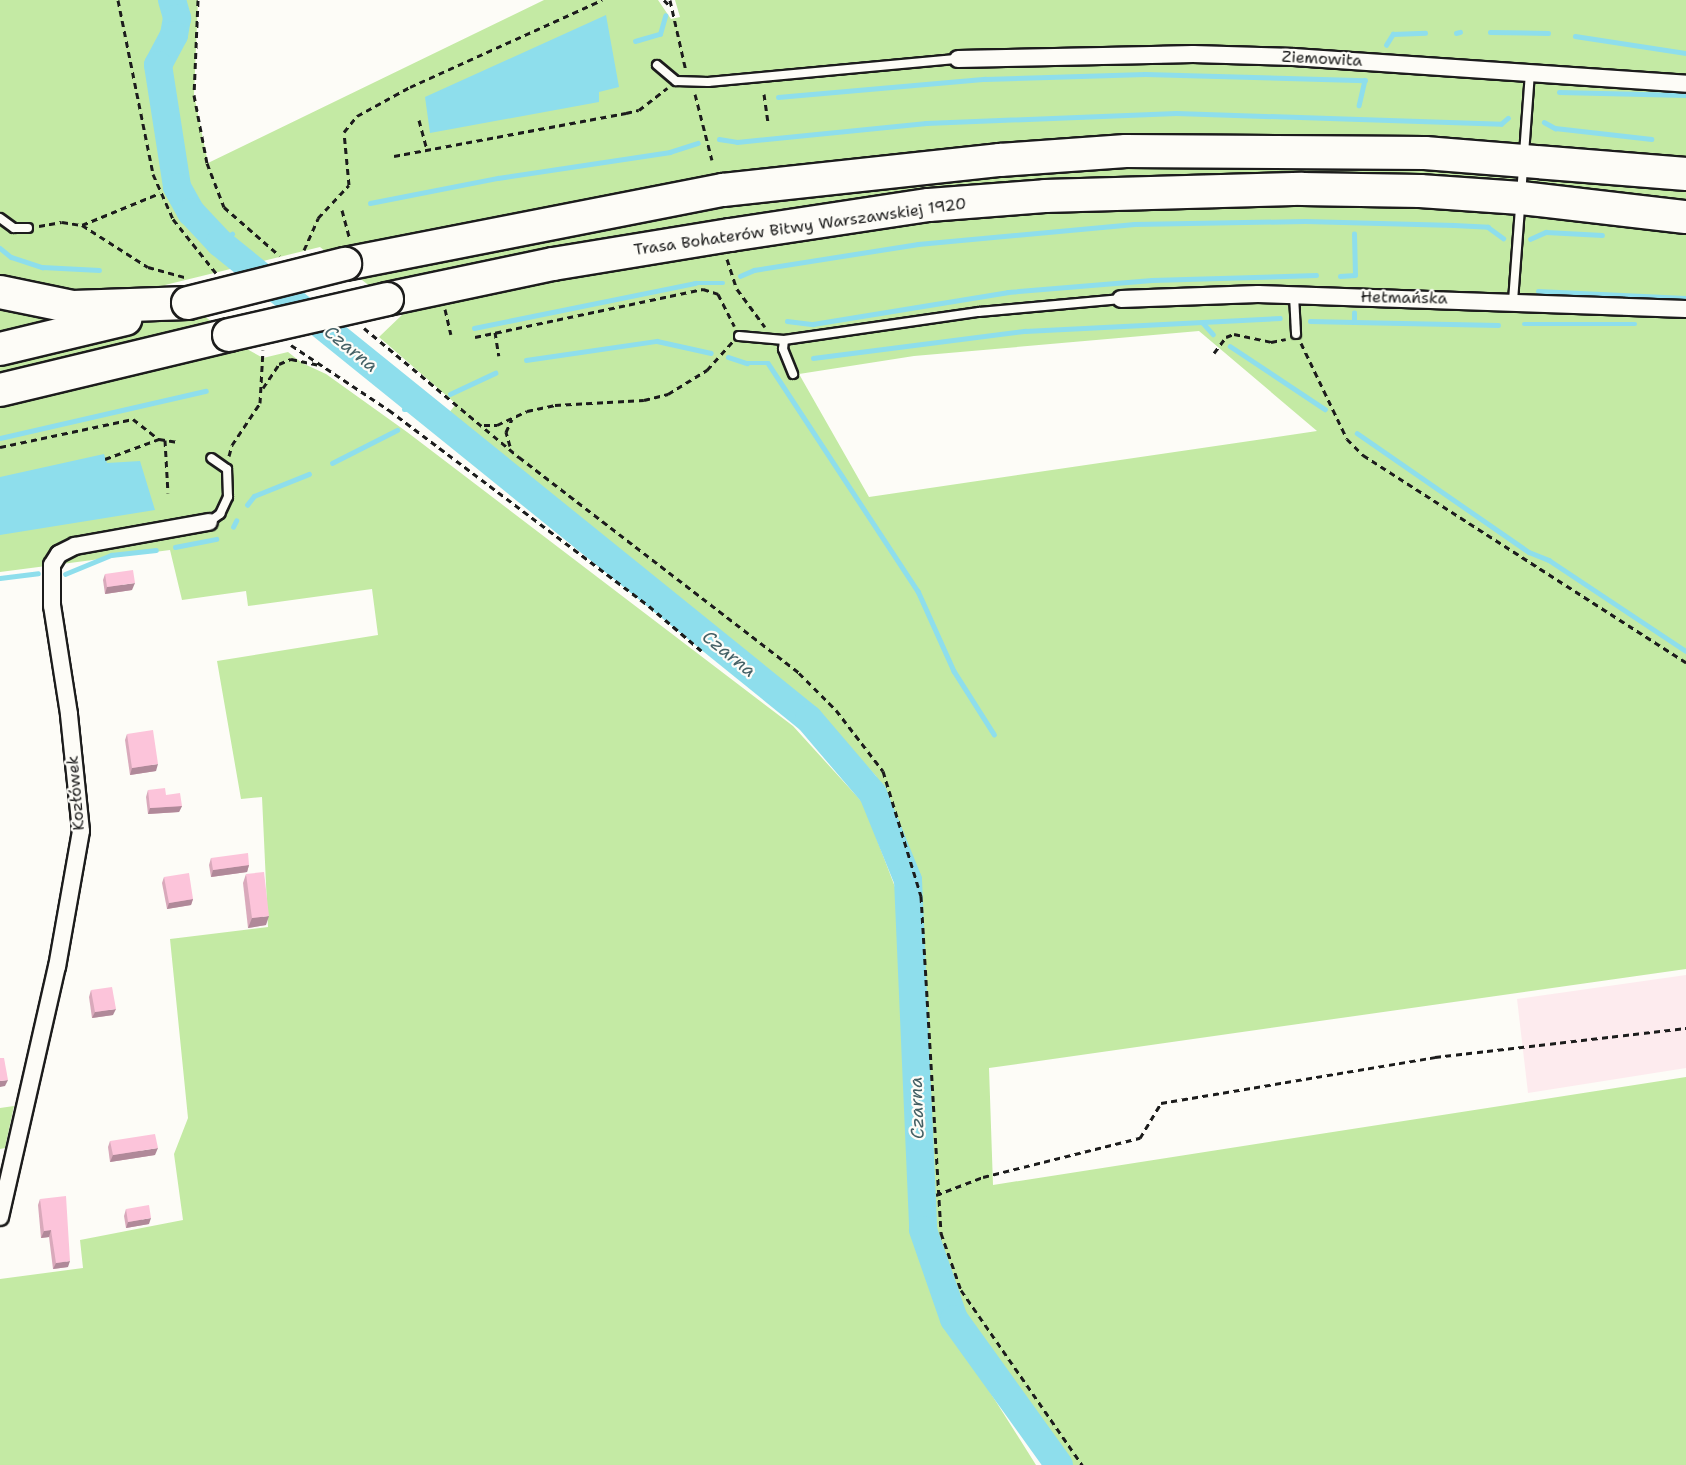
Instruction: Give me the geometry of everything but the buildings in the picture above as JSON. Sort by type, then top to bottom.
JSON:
[{"type":"highway","points":[[0,350],[183,304],[347,251],[717,191],[1000,160],[1126,151],[1291,149],[1524,158],[1686,174]]},
{"type":"highway","name":"Trasa Bohaterów Bitwy Warszawskiej 1920","points":[[0,390],[387,299],[553,264],[929,205],[1140,192],[1302,189],[1521,198],[1686,217]]},
{"type":"highway","points":[[0,292],[73,307],[183,304]]},
{"type":"street","name":"Ziemowita","points":[[958,58],[1193,54],[1530,72],[1686,84]]},
{"type":"street","name":"Hetmańska","points":[[1121,299],[1294,295],[1514,301],[1686,309]]},
{"type":"street","name":"Kozłówek","points":[[0,1217],[57,967],[81,831],[69,714],[52,606],[52,565],[58,555],[75,546],[209,522]]},
{"type":"lane","points":[[657,65],[676,81],[691,81],[958,58]]},
{"type":"lane","points":[[1514,301],[1530,72]]},
{"type":"lane","points":[[0,218],[14,228],[28,228]]},
{"type":"lane","points":[[1294,295],[1296,334]]},
{"type":"lane","points":[[739,336],[784,340],[979,312],[1121,299]]},
{"type":"lane","points":[[784,340],[783,350],[793,374]]},
{"type":"lane","points":[[209,522],[220,514],[228,497],[226,469],[211,458]]},
{"type":"path","points":[[118,0],[134,66],[142,137],[160,193],[185,237],[220,277]]},
{"type":"path","points":[[198,0],[194,95],[207,163],[224,207],[285,262]]},
{"type":"path","points":[[302,252],[318,218],[350,185],[345,132],[357,116],[410,87],[602,0]]},
{"type":"path","points":[[664,0],[672,8]]},
{"type":"path","points":[[670,0],[681,59],[691,81],[712,160]]},
{"type":"path","points":[[394,156],[639,110],[676,81]]},
{"type":"path","points":[[764,94],[768,122]]},
{"type":"path","points":[[419,120],[427,150]]},
{"type":"path","points":[[82,225],[160,193]]},
{"type":"path","points":[[342,210],[347,251]]},
{"type":"path","points":[[727,259],[737,289],[767,329],[784,340]]},
{"type":"path","points":[[475,336],[703,289],[717,294],[739,336],[721,349],[707,370],[668,394],[644,400],[555,405],[497,425],[482,426]]},
{"type":"path","points":[[445,308],[451,334]]},
{"type":"path","points":[[360,325],[439,394],[799,673],[836,710],[883,771],[921,896],[936,1195],[941,1233],[960,1290],[1082,1465]]},
{"type":"path","points":[[495,332],[499,356]]},
{"type":"path","points":[[1215,353],[1226,337],[1234,334],[1271,342],[1296,334],[1331,399],[1347,439],[1364,455],[1686,662]]},
{"type":"path","points":[[285,341],[389,410],[639,599],[704,654]]},
{"type":"path","points":[[262,391],[279,364],[291,359],[324,367]]},
{"type":"path","points":[[0,447],[133,418],[159,439],[178,442]]},
{"type":"path","points":[[510,447],[506,432],[512,419]]},
{"type":"path","points":[[105,459],[159,439]]},
{"type":"path","points":[[165,440],[168,493]]},
{"type":"path","points":[[936,1195],[983,1177],[1140,1138],[1161,1103],[1435,1057],[1686,1028]]},
{"type":"shaded area","points":[[1686,975],[1686,1068],[1528,1093],[1517,999]]},
{"type":"green space","points":[[0,0],[198,0],[194,95],[208,163],[544,0],[658,0],[671,19],[680,17],[675,0],[1686,0],[1686,969],[989,1068],[993,1185],[1686,1077],[1686,1465],[1071,1465],[963,1315],[936,1230],[914,874],[876,776],[824,719],[448,414],[456,404],[379,337],[404,313],[320,247],[165,285],[245,348],[263,358],[288,352],[302,363],[326,374],[407,432],[793,726],[863,803],[895,887],[912,1232],[952,1332],[1036,1465],[0,1465],[0,1279],[83,1268],[80,1240],[183,1220],[174,1154],[188,1118],[170,939],[268,927],[262,797],[241,799],[217,661],[378,635],[372,589],[248,606],[246,591],[182,600],[170,550],[0,572]],"holes":[[[1199,331],[1317,431],[869,497],[799,374],[914,356]]]},
{"type":"green space","points":[[14,1106],[5,1148],[0,1149],[0,1108]]},
{"type":"water","points":[[606,15],[619,87],[599,92],[599,102],[430,133],[425,97]]},
{"type":"water","points":[[104,454],[107,463],[140,461],[155,510],[0,535],[0,477]]},
{"type":"waterway","name":"Czarna","points":[[172,0],[177,18],[174,35],[158,65],[177,187],[191,212],[220,243],[809,719],[873,794],[908,880],[923,1230],[954,1319],[1059,1465]]},
{"type":"waterway","points":[[635,41],[660,34],[665,16]]},
{"type":"waterway","points":[[1456,33],[1460,32]]},
{"type":"waterway","points":[[1490,32],[1548,33]]},
{"type":"waterway","points":[[1386,45],[1393,34],[1425,33]]},
{"type":"waterway","points":[[1575,36],[1686,53]]},
{"type":"waterway","points":[[778,97],[985,79],[1145,74],[1365,80],[1359,105]]},
{"type":"waterway","points":[[1559,92],[1686,95]]},
{"type":"waterway","points":[[719,139],[737,142],[926,123],[1176,113],[1501,124],[1508,118]]},
{"type":"waterway","points":[[1544,122],[1555,128],[1651,139]]},
{"type":"waterway","points":[[370,203],[498,178],[670,152],[698,143]]},
{"type":"waterway","name":"Czarna","points":[[183,213],[191,212]]},
{"type":"waterway","points":[[740,276],[754,270],[918,244],[1134,224],[1305,221],[1454,225],[1488,227],[1503,238]]},
{"type":"waterway","points":[[1530,239],[1546,232],[1602,235]]},
{"type":"waterway","points":[[220,243],[232,234]]},
{"type":"waterway","points":[[1340,276],[1355,275],[1354,234]]},
{"type":"waterway","points":[[0,248],[11,257],[42,267],[99,270]]},
{"type":"waterway","points":[[787,321],[813,324],[1008,292],[1152,280],[1316,275]]},
{"type":"waterway","points":[[474,328],[695,283],[723,283]]},
{"type":"waterway","points":[[1538,291],[1686,298]]},
{"type":"waterway","points":[[1310,321],[1354,322],[1354,313]]},
{"type":"waterway","points":[[813,358],[1025,331],[1280,318]]},
{"type":"waterway","points":[[1354,322],[1498,325]]},
{"type":"waterway","points":[[1203,323],[1213,334]]},
{"type":"waterway","points":[[1524,324],[1635,324]]},
{"type":"waterway","points":[[526,360],[657,341],[711,353]]},
{"type":"waterway","points":[[1230,346],[1325,409]]},
{"type":"waterway","points":[[728,357],[747,363],[768,363],[918,591],[954,671],[994,734]]},
{"type":"waterway","points":[[450,394],[495,373]]},
{"type":"waterway","points":[[0,438],[206,391]]},
{"type":"waterway","name":"Czarna","points":[[404,409],[437,408]]},
{"type":"waterway","points":[[332,463],[397,430]]},
{"type":"waterway","points":[[1357,433],[1529,552],[1549,560],[1686,651]]},
{"type":"waterway","points":[[247,505],[254,496],[309,474]]},
{"type":"waterway","points":[[233,527],[236,521]]},
{"type":"waterway","points":[[175,547],[216,539]]},
{"type":"waterway","points":[[65,574],[111,555],[156,550]]},
{"type":"waterway","points":[[0,578],[38,573]]}]
